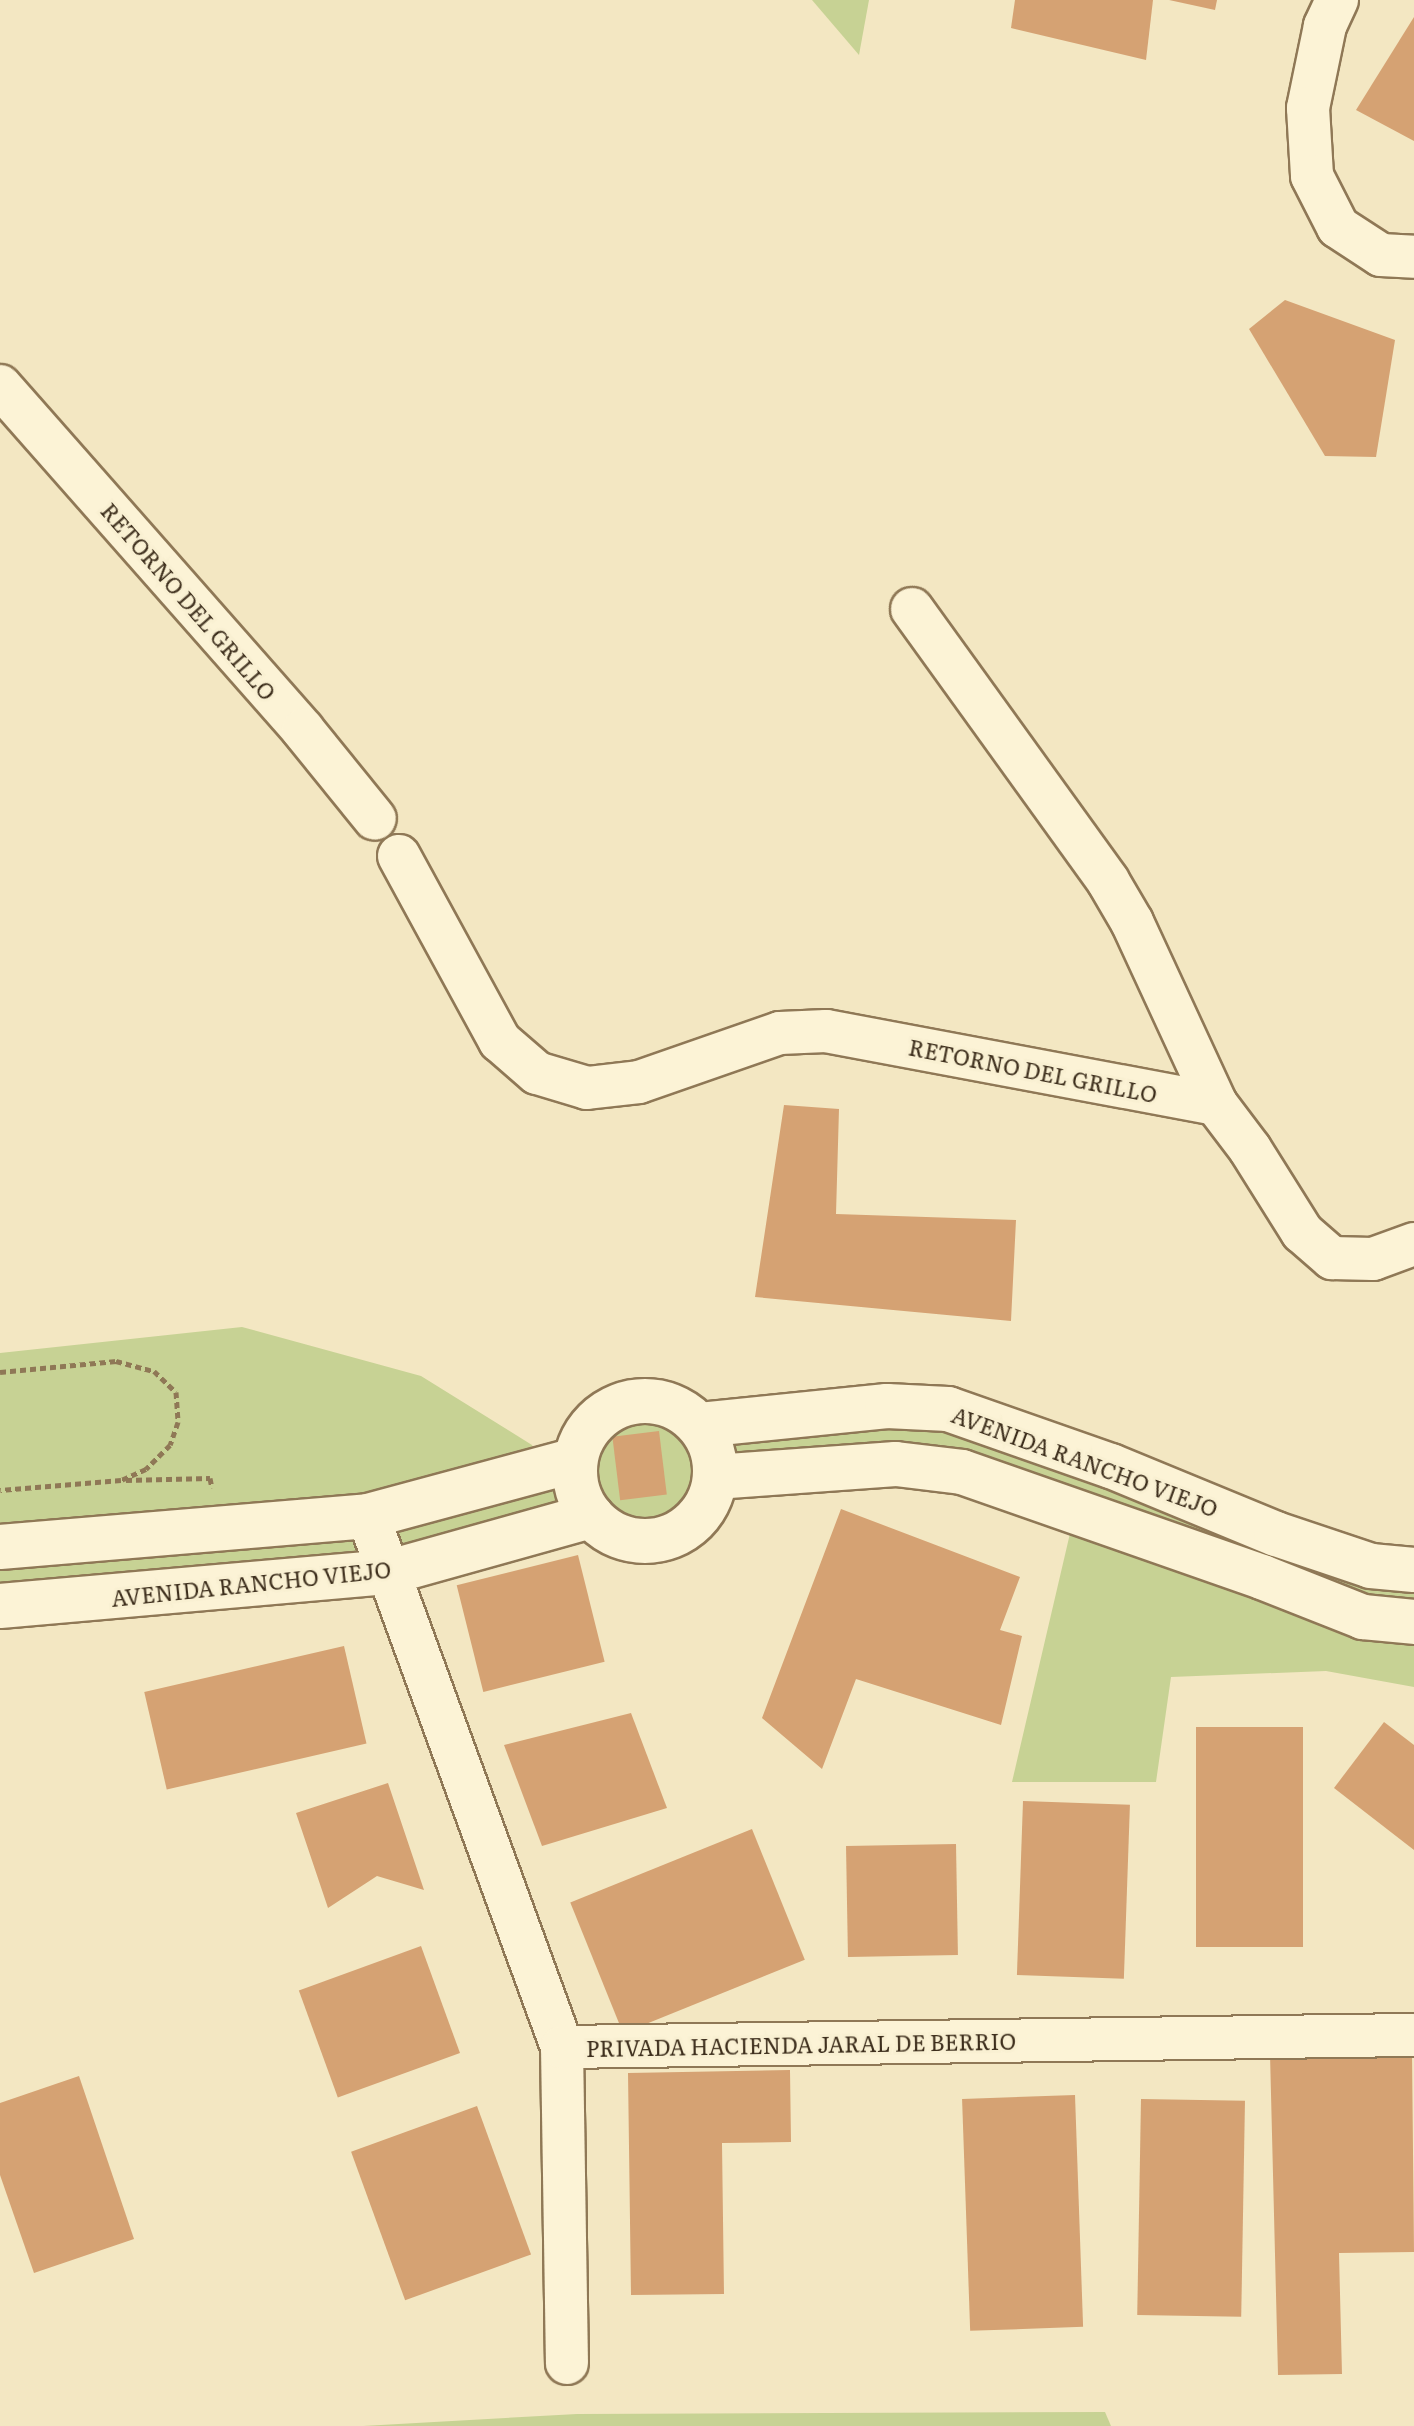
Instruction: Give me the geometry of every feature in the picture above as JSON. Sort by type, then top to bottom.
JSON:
[{"type":"street","points":[[1337,0],[1325,26],[1308,108],[1312,176],[1338,227],[1381,255],[1414,257]]},
{"type":"street","name":"RETORNO DEL GRILLO","points":[[0,386],[303,730],[375,819],[385,816],[397,818],[405,826],[409,837],[407,848],[399,856],[500,1041],[537,1073],[587,1088],[639,1082],[780,1033],[826,1031],[1216,1104]]},
{"type":"street","points":[[912,609],[1108,881],[1132,922],[1216,1104],[1250,1149],[1302,1232],[1332,1258],[1373,1259],[1414,1244]]},
{"type":"street","points":[[647,1400],[685,1412],[700,1425],[713,1453],[715,1477],[709,1501],[699,1518],[683,1531],[664,1539],[644,1542],[624,1539],[606,1530],[591,1516],[580,1500],[575,1480],[575,1460],[592,1424],[627,1403],[647,1400]]},
{"type":"street","name":"AVENIDA RANCHO VIEJO","points":[[700,1425],[887,1406],[948,1409],[1111,1466],[1276,1534],[1371,1566],[1414,1570]]},
{"type":"street","points":[[0,1547],[368,1516],[575,1460]]},
{"type":"street","points":[[715,1477],[896,1464],[962,1472],[1262,1577],[1363,1617],[1414,1622]]},
{"type":"street","name":"PRIVADA HACIENDA JARAL DE BERRIO","points":[[368,1516],[562,2047],[567,2363]]},
{"type":"street","name":"AVENIDA RANCHO VIEJO","points":[[0,1606],[390,1572],[591,1516]]},
{"type":"street","points":[[1262,1577],[1276,1534]]},
{"type":"street","name":"PRIVADA HACIENDA JARAL DE BERRIO","points":[[562,2047],[1414,2035]]},
{"type":"path","points":[[0,1372],[116,1361],[154,1371],[176,1392],[178,1422],[170,1445],[146,1469],[121,1480],[0,1490]]},
{"type":"green space","points":[[812,0],[869,0],[859,55]]},
{"type":"green space","points":[[242,1327],[421,1376],[532,1445],[541,1469],[582,1440],[592,1424],[608,1411],[627,1403],[647,1400],[685,1412],[887,1406],[1414,1570],[1414,1687],[1326,1671],[1171,1677],[1156,1782],[1012,1782],[1075,1512],[962,1472],[716,1477],[709,1501],[699,1518],[683,1531],[664,1539],[644,1542],[624,1539],[606,1530],[390,1572],[0,1606],[0,1353]]},
{"type":"green space","points":[[1105,2412],[1111,2426],[363,2426],[577,2414]]},
{"type":"building","points":[[1015,0],[1153,0],[1146,60],[1011,28]]},
{"type":"building","points":[[1169,0],[1217,0],[1215,10]]},
{"type":"building","points":[[1414,17],[1414,141],[1356,110]]},
{"type":"building","points":[[1285,300],[1395,340],[1376,457],[1325,456],[1249,329]]},
{"type":"building","points":[[784,1105],[839,1109],[836,1214],[1016,1220],[1011,1321],[755,1297]]},
{"type":"building","points":[[659,1431],[667,1495],[620,1500],[612,1437]]},
{"type":"building","points":[[841,1509],[1020,1577],[1000,1630],[1022,1636],[1001,1725],[856,1679],[822,1769],[762,1718]]},
{"type":"building","points":[[578,1555],[605,1662],[483,1692],[457,1585]]},
{"type":"building","points":[[344,1646],[366,1743],[167,1790],[144,1692]]},
{"type":"building","points":[[631,1713],[667,1808],[542,1846],[504,1745]]},
{"type":"building","points":[[1384,1722],[1414,1745],[1414,1850],[1334,1788]]},
{"type":"building","points":[[1196,1727],[1303,1727],[1303,1947],[1196,1947]]},
{"type":"building","points":[[388,1783],[424,1890],[377,1876],[328,1908],[296,1813]]},
{"type":"building","points":[[1023,1801],[1130,1805],[1124,1979],[1017,1975]]},
{"type":"building","points":[[752,1829],[805,1960],[623,2033],[570,1902]]},
{"type":"building","points":[[956,1844],[958,1955],[848,1957],[846,1846]]},
{"type":"building","points":[[421,1946],[460,2053],[338,2098],[299,1990]]},
{"type":"building","points":[[1412,2051],[1414,2252],[1339,2253],[1342,2374],[1278,2375],[1270,2054]]},
{"type":"building","points":[[790,2070],[791,2142],[722,2143],[724,2294],[631,2295],[628,2073]]},
{"type":"building","points":[[79,2076],[134,2239],[34,2273],[0,2175],[0,2103]]},
{"type":"building","points":[[1075,2095],[1083,2327],[970,2331],[962,2099]]},
{"type":"building","points":[[1141,2099],[1245,2101],[1241,2317],[1137,2315]]},
{"type":"building","points":[[477,2106],[531,2254],[405,2300],[351,2152]]}]
